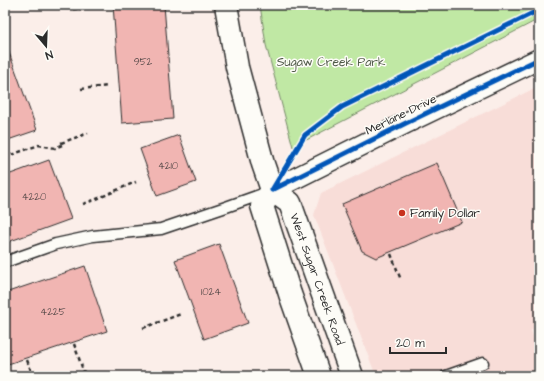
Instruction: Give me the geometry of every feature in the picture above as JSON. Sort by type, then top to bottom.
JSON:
[{"type":"main road","points":[[226,5],[237,67],[263,164],[272,190],[262,206],[290,294],[319,376]]},
{"type":"main road","name":"West Sugar Creek Road","points":[[272,190],[290,203],[352,376]]},
{"type":"street","name":"Merlane Drive","points":[[272,190],[539,59]]},
{"type":"lane","points":[[5,262],[56,244],[94,236],[161,229],[272,190]]},
{"type":"lane","points":[[446,376],[483,363]]},
{"type":"path","points":[[73,10],[100,7]]},
{"type":"path","points":[[81,89],[108,86]]},
{"type":"path","points":[[5,157],[39,146],[55,148],[88,133]]},
{"type":"path","points":[[83,204],[99,199],[136,182]]},
{"type":"path","points":[[390,254],[401,280]]},
{"type":"path","points":[[143,328],[181,314]]},
{"type":"path","points":[[74,344],[84,373]]},
{"type":"path","points":[[27,360],[33,376]]},
{"type":"shaded area","points":[[539,86],[539,327],[531,330],[539,354],[539,376],[376,376],[314,215],[321,193]]},
{"type":"green space","name":"Sugaw Creek Park","points":[[260,5],[539,5],[539,19],[293,147],[266,45]]},
{"type":"building","points":[[113,5],[164,5],[173,119],[122,123]]},
{"type":"building","points":[[5,47],[7,47],[37,130],[5,141]]},
{"type":"building","points":[[179,135],[196,182],[157,196],[140,149]]},
{"type":"building","points":[[49,160],[71,219],[5,243],[5,176]]},
{"type":"building","name":"Family Dollar","points":[[437,163],[462,222],[376,258],[362,251],[342,204]]},
{"type":"building","points":[[219,244],[248,323],[204,339],[175,260]]},
{"type":"building","points":[[85,266],[107,331],[5,365],[5,293]]},
{"type":"cycle path","points":[[272,190],[305,135],[342,107],[539,10]]},
{"type":"cycle path","points":[[272,190],[539,59]]},
{"type":"place","name":"Family Dollar","points":[[402,213]]}]
